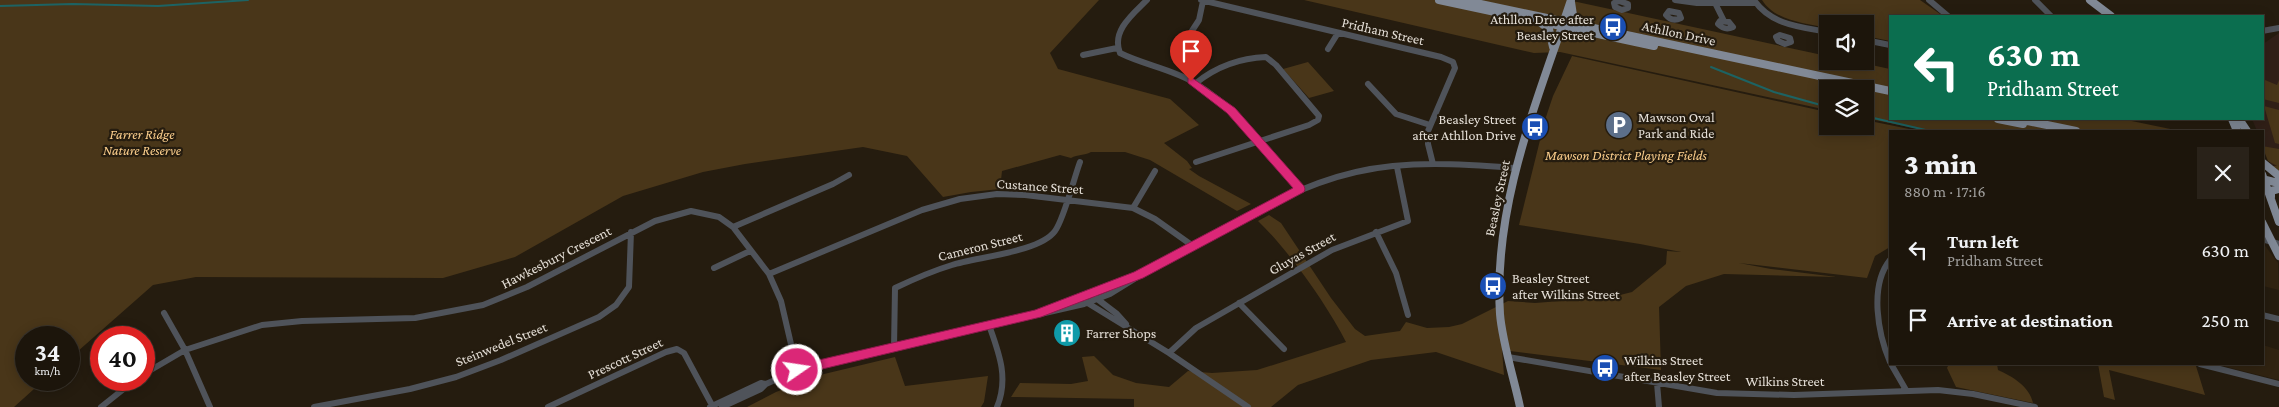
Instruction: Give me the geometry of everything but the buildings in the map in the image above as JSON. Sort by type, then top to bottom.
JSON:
[{"type":"main road","name":"Athllon Drive","points":[[1438,0],[1538,22],[1586,26],[1889,91]]},
{"type":"main road","name":"Athllon Drive","points":[[1462,0],[1528,14],[1602,35],[1819,80]]},
{"type":"main road","points":[[1571,0],[1573,15],[1581,24],[1586,26]]},
{"type":"main road","name":"Beasley Street","points":[[1520,407],[1500,316],[1500,255],[1503,224],[1515,170],[1571,0]]},
{"type":"main road","points":[[2090,0],[2110,15]]},
{"type":"main road","points":[[1528,14],[1553,15],[1567,10]]},
{"type":"main road","points":[[1538,22],[1549,29],[1554,51]]},
{"type":"main road","points":[[1558,35],[1583,33],[1602,35]]},
{"type":"main road","points":[[1874,92],[1889,95]]},
{"type":"main road","points":[[2003,120],[2051,130]]},
{"type":"main road","points":[[2023,120],[2071,130]]},
{"type":"main road","points":[[2264,164],[2279,176]]},
{"type":"main road","points":[[2264,176],[2279,176]]},
{"type":"main road","points":[[2264,176],[2279,183]]},
{"type":"main road","points":[[2264,179],[2279,222]]},
{"type":"main road","points":[[2271,198],[2270,191],[2279,189]]},
{"type":"main road","points":[[2264,225],[2275,242],[2279,256]]},
{"type":"street","points":[[1148,0],[1118,32],[1117,48],[1126,56],[1196,83],[1222,102],[1300,189]]},
{"type":"street","points":[[1188,37],[1199,20],[1202,0]]},
{"type":"street","name":"Pridham Street","points":[[1202,0],[1441,57],[1453,62],[1455,68],[1430,125],[1428,143],[1433,164]]},
{"type":"street","points":[[1674,11],[1675,0],[1715,3],[1754,1],[1769,15],[1788,24],[1819,30]]},
{"type":"street","points":[[1928,0],[1947,15]]},
{"type":"street","points":[[2035,0],[2050,15]]},
{"type":"street","points":[[1715,3],[1724,21]]},
{"type":"street","points":[[1785,35],[1788,24]]},
{"type":"street","points":[[2264,31],[2279,28]]},
{"type":"street","points":[[1328,49],[1338,33]]},
{"type":"street","points":[[1874,42],[1889,45]]},
{"type":"street","points":[[1083,55],[1117,48]]},
{"type":"street","points":[[1196,83],[1216,69],[1260,57],[1271,60],[1316,111],[1318,120],[1259,142],[1196,162]]},
{"type":"street","points":[[1368,84],[1396,114],[1408,120],[1430,125]]},
{"type":"street","name":"Cameron Street","points":[[894,348],[894,292],[896,288],[924,274],[954,264],[1017,250],[1045,241],[1056,230],[1080,162]]},
{"type":"street","points":[[722,407],[797,370],[1037,314],[1060,311],[1094,296],[1129,284],[1139,275],[1300,189],[1366,170],[1397,167],[1433,164],[1515,170]]},
{"type":"street","name":"Gluyas Street","points":[[1169,353],[1196,328],[1332,250],[1376,232],[1408,222],[1397,167]]},
{"type":"street","points":[[1134,208],[1155,171]]},
{"type":"street","points":[[734,227],[833,184],[849,175]]},
{"type":"street","name":"Custance Street","points":[[769,274],[922,210],[948,201],[997,194],[1134,208],[1154,219],[1193,246]]},
{"type":"street","name":"Hawkesbury Crescent","points":[[155,368],[185,350],[241,330],[283,322],[415,318],[462,310],[506,297],[528,287],[663,217],[691,211],[720,217],[734,227],[750,251],[769,274],[781,301],[797,370]]},
{"type":"street","name":"Steinwedel Street","points":[[314,407],[425,385],[460,375],[500,360],[609,311],[626,294],[629,287],[632,232]]},
{"type":"street","points":[[1376,232],[1396,273],[1408,314]]},
{"type":"street","points":[[2275,242],[2279,235]]},
{"type":"street","points":[[714,268],[750,251]]},
{"type":"street","points":[[1889,261],[1883,269],[1879,294],[1882,338],[1889,360]]},
{"type":"street","points":[[1094,296],[1117,314],[1127,325]]},
{"type":"street","points":[[1084,300],[1112,319],[1127,325],[1248,407]]},
{"type":"street","points":[[1239,303],[1284,349]]},
{"type":"street","points":[[164,313],[185,350],[210,407]]},
{"type":"street","points":[[2264,315],[2279,319]]},
{"type":"street","points":[[989,325],[1003,363],[1005,378],[1003,392],[997,407]]},
{"type":"street","name":"Prescott Street","points":[[548,407],[676,349],[684,353],[712,407]]},
{"type":"street","name":"Wilkins Street","points":[[1508,357],[1717,393],[1794,396],[1938,390],[1973,394],[2035,407]]},
{"type":"street","points":[[1891,365],[1906,390]]},
{"type":"street","points":[[2204,365],[2279,384]]},
{"type":"street","points":[[1657,382],[1659,407]]},
{"type":"street","points":[[712,407],[761,383],[766,384]]},
{"type":"street","points":[[101,407],[121,391]]},
{"type":"shaded area","points":[[2279,33],[2279,167],[2271,165],[2264,147],[2264,130],[2257,130],[2252,120],[2264,120],[2264,43]]},
{"type":"shaded area","points":[[2264,244],[2278,263],[2279,290],[2264,286]]},
{"type":"shaded area","points":[[2264,345],[2279,350],[2279,380],[2219,365],[2264,365]]},
{"type":"green space","name":"Farrer Ridge Nature Reserve","points":[[0,0],[1099,0],[1050,53],[1058,69],[1170,99],[1199,125],[1164,143],[1187,161],[1192,168],[1189,169],[1251,204],[1237,211],[1150,160],[1125,152],[1091,152],[1071,158],[1060,155],[1002,171],[1000,189],[943,197],[907,156],[863,147],[745,164],[703,172],[623,196],[515,257],[443,278],[196,277],[153,285],[106,326],[90,326],[90,340],[80,349],[80,326],[15,326],[15,391],[32,391],[14,407],[0,407]]},
{"type":"green space","points":[[1304,0],[1568,0],[1819,54],[1819,70],[1874,70],[1874,66],[1889,69],[1889,120],[2127,120],[2175,130],[1924,130],[1874,120],[1874,80],[1819,80],[1819,108],[1560,52],[1534,53]]},
{"type":"green space","points":[[1762,0],[1920,0],[1942,15],[1889,15],[1889,41],[1874,38],[1874,15],[1819,15],[1819,26],[1791,20],[1775,13]]},
{"type":"green space","name":"Mawson District Playing Fields","points":[[1572,56],[1819,110],[1819,135],[1874,135],[1874,122],[1914,130],[1889,130],[1889,248],[1875,256],[1867,278],[1739,263],[1837,277],[1724,274],[1686,286],[1659,307],[1661,370],[1502,350],[1504,375],[1436,352],[1371,360],[1298,385],[1271,407],[1134,407],[1134,399],[1011,397],[1020,383],[1071,384],[1088,381],[1082,357],[1094,356],[1113,375],[1136,383],[1169,387],[1188,371],[1212,373],[1257,370],[1346,342],[1306,278],[1282,247],[1258,221],[1269,215],[1281,223],[1331,298],[1355,329],[1365,336],[1400,331],[1406,322],[1427,328],[1449,327],[1462,324],[1508,301],[1535,303],[1612,297],[1632,292],[1666,264],[1667,251],[1681,252],[1519,225],[1545,120],[1553,96]]},
{"type":"green space","points":[[1308,62],[1334,91],[1309,98],[1283,69]]},
{"type":"green space","points":[[2279,80],[2279,103],[2264,99],[2264,81],[2277,85]]},
{"type":"green space","points":[[2264,106],[2279,110],[2279,144],[2275,143]]},
{"type":"green space","points":[[2264,146],[2279,149],[2279,180],[2272,166],[2277,166],[2268,161]]},
{"type":"green space","points":[[895,357],[905,386],[988,376],[984,402],[981,407],[747,407],[776,392],[820,375]]},
{"type":"green space","points":[[1948,365],[1997,365],[1998,370],[2009,375],[2024,387],[2033,403],[1956,387],[1947,368]]},
{"type":"green space","points":[[2098,365],[2192,365],[2196,366],[2205,395],[2109,370],[2115,400],[2104,397]]},
{"type":"waterway","points":[[0,6],[73,4],[158,6],[248,0]]},
{"type":"waterway","points":[[1711,67],[1774,92],[1819,104]]},
{"type":"waterway","points":[[1874,118],[1926,130]]},
{"type":"place","name":"Athllon Drive after Beasley Street","points":[[1613,27]]},
{"type":"place","name":"Mawson Oval Park and Ride","points":[[1619,125]]},
{"type":"place","name":"Beasley Street after Athllon Drive","points":[[1535,127]]},
{"type":"place","name":"Beasley Street after Wilkins Street","points":[[1493,286]]},
{"type":"place","name":"Farrer Shops","points":[[1067,333]]},
{"type":"place","name":"Wilkins Street after Beasley Street","points":[[1605,368]]},
{"type":"route","points":[[797,370],[1037,314],[1139,275],[1300,189],[1222,102],[1191,81]]}]
